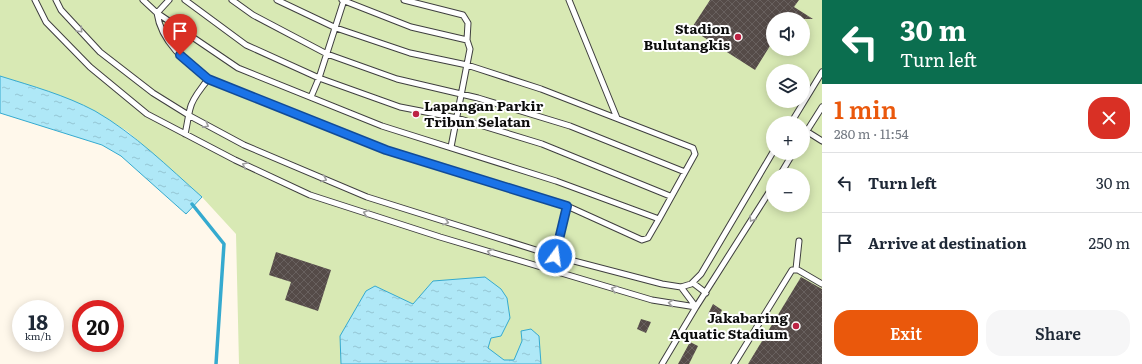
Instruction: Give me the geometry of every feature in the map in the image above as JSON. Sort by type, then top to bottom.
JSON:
[{"type":"lane","points":[[35,0],[46,22],[90,67],[147,114],[235,160],[310,195],[440,237],[644,298],[696,307]]},
{"type":"lane","points":[[56,0],[61,10],[100,52],[153,93],[190,116],[244,145],[367,197],[555,256],[662,284],[681,287],[688,286],[701,274],[768,160]]},
{"type":"lane","points":[[143,0],[157,13],[238,68],[382,126],[556,180],[659,219]]},
{"type":"lane","points":[[169,0],[157,13],[158,24],[170,44],[191,66],[208,79],[386,150],[567,206],[642,240],[648,238],[670,196],[695,154],[693,148],[541,89],[467,65],[410,53],[336,28],[277,0]]},
{"type":"lane","points":[[186,0],[246,45],[319,78],[400,107],[457,118],[542,144],[670,196]]},
{"type":"lane","points":[[232,0],[253,15],[327,54],[398,79],[462,94],[570,126],[685,172]]},
{"type":"lane","points":[[311,97],[336,28],[343,0],[411,27],[468,40]]},
{"type":"lane","points":[[404,0],[463,15],[468,23],[468,40],[470,49],[451,147]]},
{"type":"lane","points":[[569,0],[617,118]]},
{"type":"lane","points":[[796,116],[822,72]]},
{"type":"lane","points":[[185,134],[190,116],[190,109],[198,93],[208,79]]},
{"type":"lane","points":[[810,123],[822,107]]},
{"type":"lane","points":[[810,133],[822,141]]},
{"type":"lane","points":[[662,364],[696,307],[766,197]]},
{"type":"lane","points":[[555,256],[567,206]]},
{"type":"lane","points":[[796,270],[799,241]]},
{"type":"lane","points":[[796,270],[822,284]]},
{"type":"lane","points":[[734,364],[790,273],[796,270]]},
{"type":"lane","points":[[693,283],[706,293]]},
{"type":"lane","points":[[681,287],[696,307]]},
{"type":"green space","points":[[0,0],[822,0],[822,364],[239,364],[236,234],[202,197],[127,131],[94,111],[60,96],[0,76]]},
{"type":"water","points":[[0,76],[36,87],[84,105],[95,111],[137,140],[202,197],[186,214],[121,156],[102,145],[0,113]]},
{"type":"water","points":[[485,277],[501,289],[507,298],[510,318],[501,336],[491,338],[488,348],[504,360],[514,360],[522,341],[521,331],[531,329],[539,336],[541,364],[341,364],[340,336],[366,291],[375,286],[413,304],[433,281]]},
{"type":"building","name":"Stadion Bulutangkis","points":[[710,0],[799,0],[794,7],[802,12],[766,12],[766,52],[755,70],[691,29]]},
{"type":"building","points":[[276,252],[331,270],[318,311],[285,300],[291,282],[269,275]]},
{"type":"building","name":"Jakabaring Aquatic Stadium","points":[[801,277],[822,289],[822,364],[748,364]]},
{"type":"building","points":[[713,304],[722,310],[718,319],[708,314]]},
{"type":"building","points":[[641,319],[651,322],[646,333],[637,329]]},
{"type":"building","points":[[690,342],[698,346],[689,364],[678,364]]},
{"type":"waterway","points":[[192,204],[224,244],[216,364]]},
{"type":"place","name":"Stadion Bulutangkis","points":[[738,37]]},
{"type":"place","name":"Lapangan Parkir Tribun Selatan","points":[[416,114]]},
{"type":"place","name":"Jakabaring Aquatic Stadium","points":[[796,326]]},
{"type":"route","points":[[180,55],[208,79],[386,150],[567,206],[555,256]]}]
